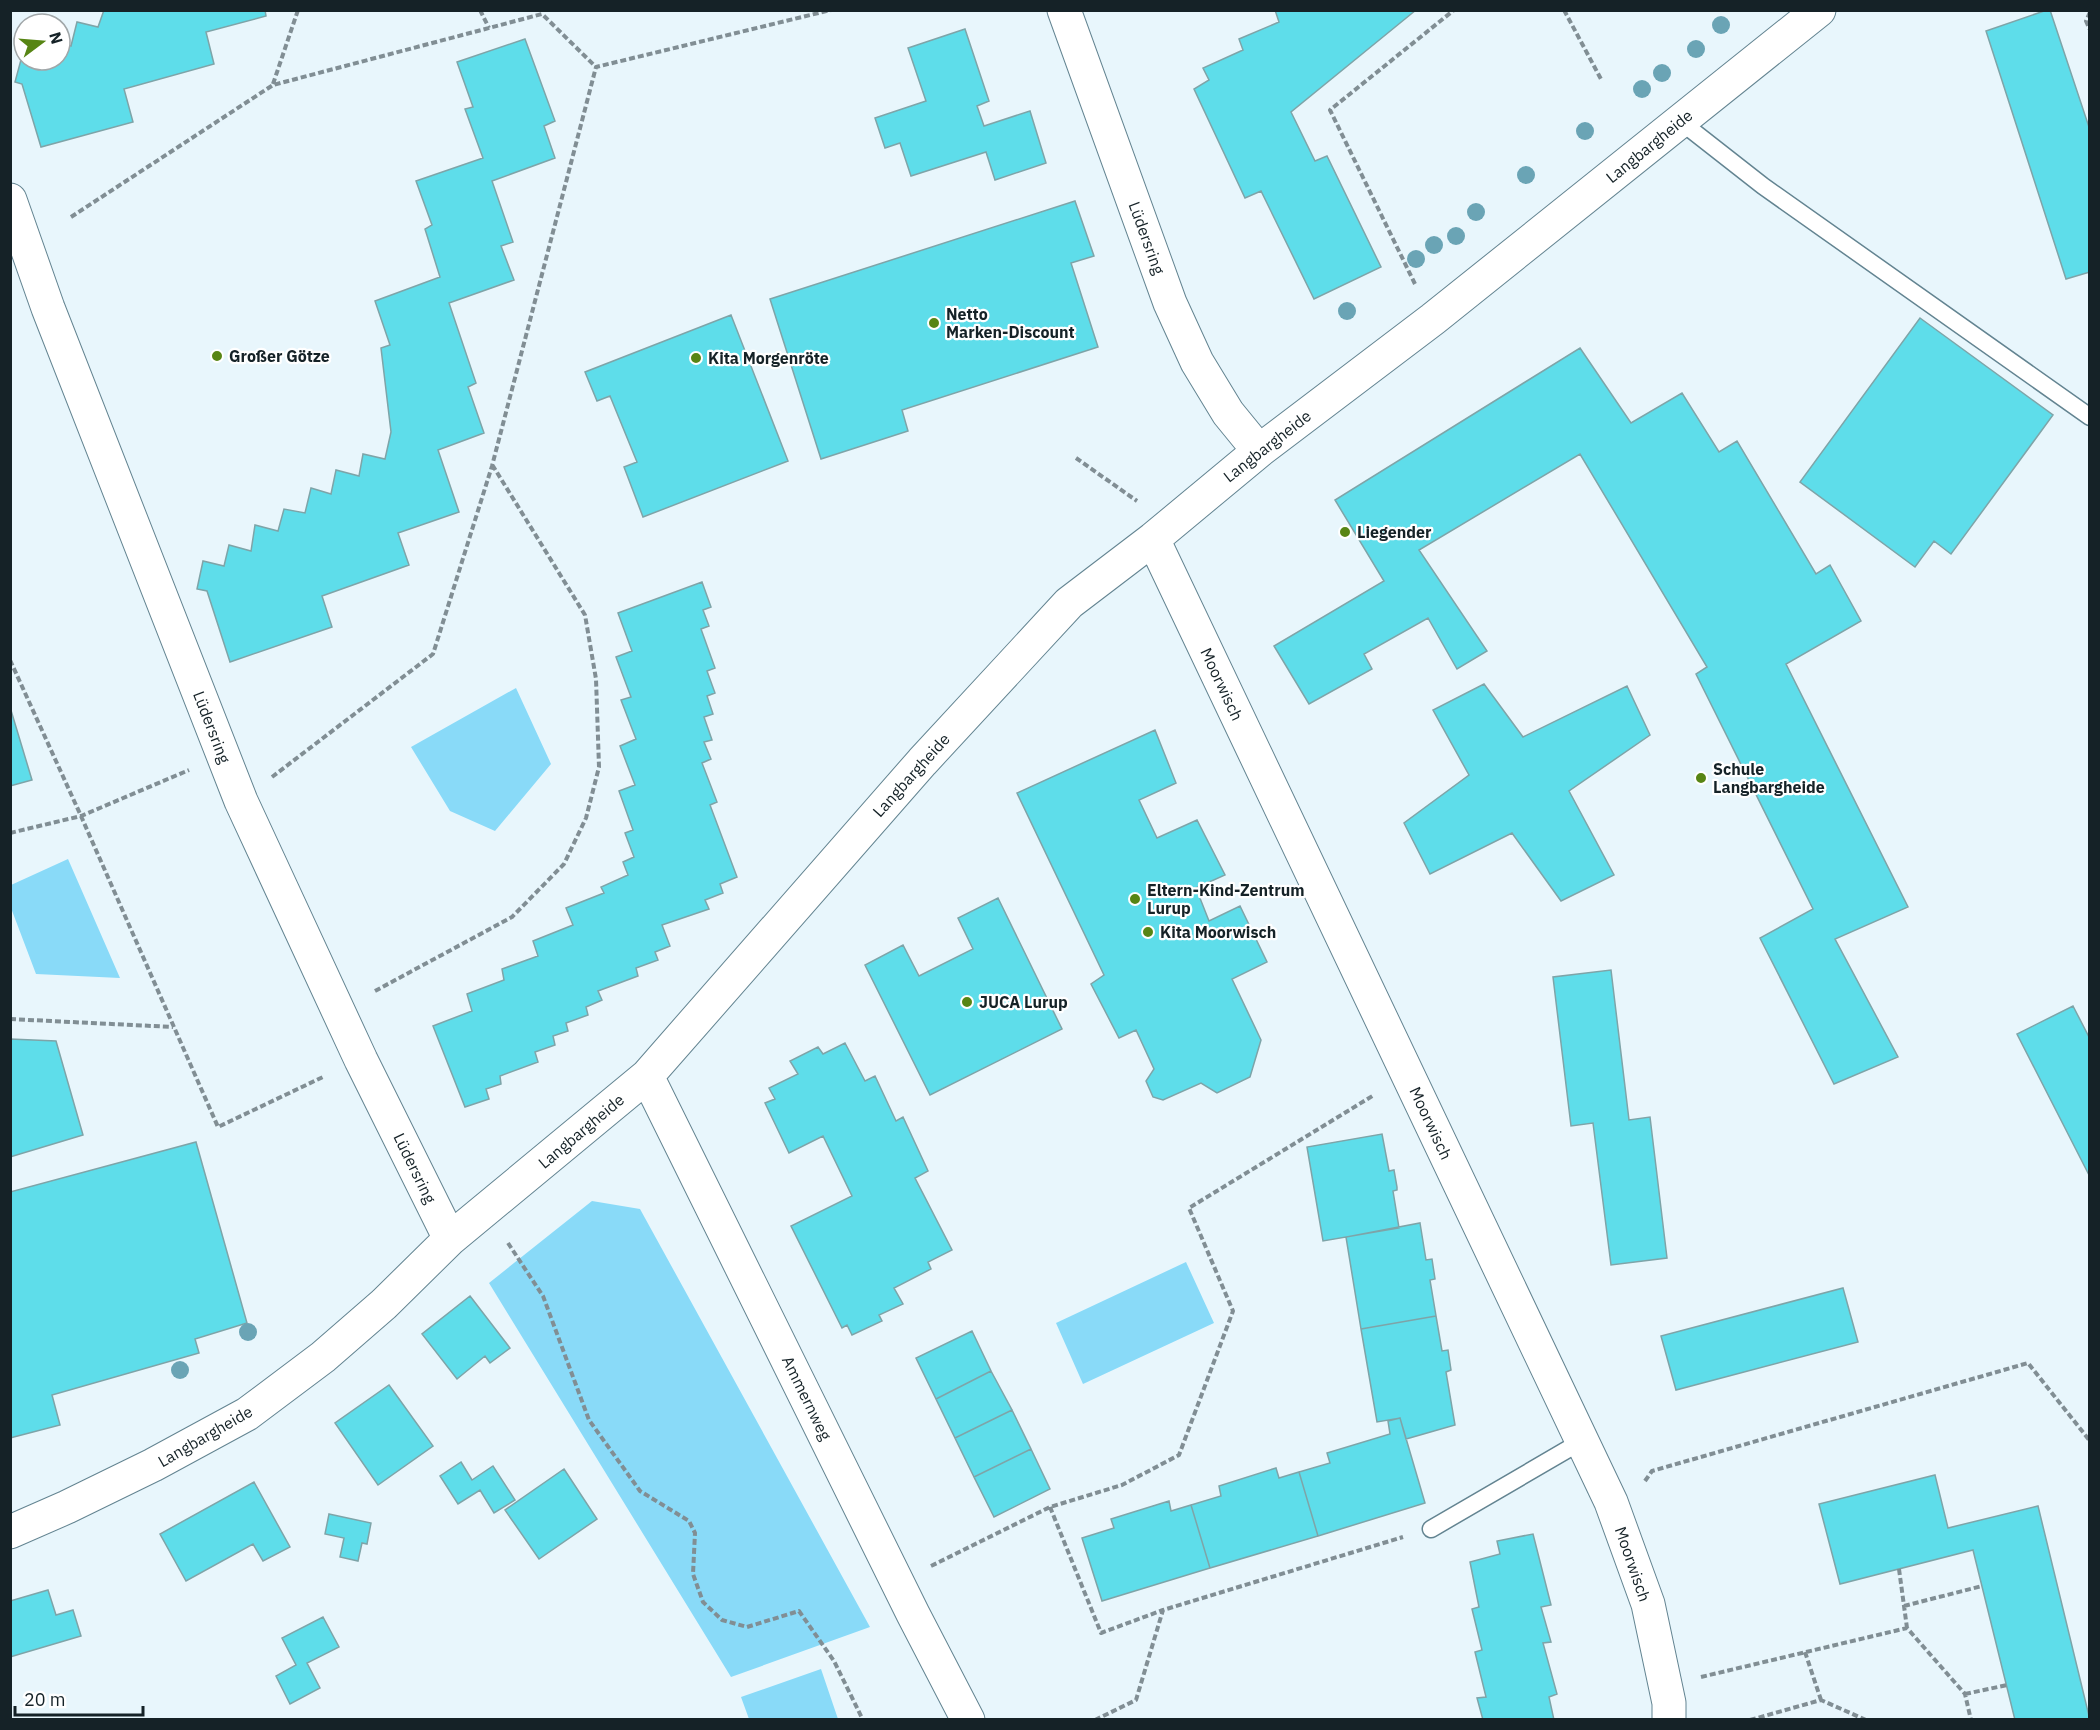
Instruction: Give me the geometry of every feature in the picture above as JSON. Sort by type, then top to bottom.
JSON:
[{"type":"street","name":"Lüdersring","points":[[1064,10],[1170,303],[1197,362],[1223,405],[1259,450]]},
{"type":"street","name":"Langbargheide","points":[[10,1532],[67,1508],[247,1414],[323,1357],[384,1304],[450,1239],[647,1076],[922,762],[1069,603],[1162,532],[1259,450],[1433,318],[1819,10]]},
{"type":"street","name":"Lüdersring","points":[[10,200],[48,308],[241,801],[362,1060],[450,1239]]},
{"type":"street","name":"Moorwisch","points":[[1162,532],[1408,1074],[1617,1517],[1648,1604],[1669,1703],[1669,1719]]},
{"type":"street","name":"Ammernweg","points":[[647,1076],[968,1719]]},
{"type":"lane","points":[[1680,121],[1763,186],[2090,417]]},
{"type":"lane","points":[[1431,1529],[1582,1441]]},
{"type":"path","points":[[273,85],[298,10]]},
{"type":"path","points":[[480,10],[489,28]]},
{"type":"path","points":[[596,67],[831,10]]},
{"type":"path","points":[[1433,318],[1329,110],[1454,10]]},
{"type":"path","points":[[1564,10],[1602,81]]},
{"type":"path","points":[[2090,12],[2086,21],[2090,30]]},
{"type":"path","points":[[71,217],[273,85],[542,14],[596,67]]},
{"type":"path","points":[[241,801],[433,654],[492,466],[596,67]]},
{"type":"path","points":[[1076,458],[1162,532]]},
{"type":"path","points":[[375,991],[512,917],[564,864],[586,818],[599,767],[596,679],[585,615],[492,466]]},
{"type":"path","points":[[10,660],[218,1127],[362,1060]]},
{"type":"path","points":[[10,833],[81,816],[223,755]]},
{"type":"path","points":[[10,1019],[173,1027]]},
{"type":"path","points":[[898,1582],[1050,1507],[1122,1485],[1179,1455],[1233,1311],[1189,1208],[1408,1074]]},
{"type":"path","points":[[486,1209],[543,1296],[589,1420],[640,1491],[689,1521],[695,1533],[693,1574],[703,1602],[722,1620],[747,1627],[799,1611],[834,1661],[863,1719]]},
{"type":"path","points":[[1617,1517],[1652,1471],[2028,1363],[2090,1440]]},
{"type":"path","points":[[1050,1507],[1101,1633],[1163,1610],[1431,1529]]},
{"type":"path","points":[[1899,1569],[1907,1628],[1965,1694],[1971,1719]]},
{"type":"path","points":[[1904,1606],[1982,1586]]},
{"type":"path","points":[[1095,1719],[1136,1700],[1163,1610]]},
{"type":"path","points":[[1664,1685],[1907,1628]]},
{"type":"path","points":[[1805,1652],[1821,1700]]},
{"type":"path","points":[[1965,1694],[2007,1685]]},
{"type":"path","points":[[1750,1719],[1821,1700],[1866,1719]]},
{"type":"shaded area","points":[[516,688],[551,764],[495,831],[450,811],[411,747]]},
{"type":"shaded area","points":[[68,859],[120,978],[36,974],[11,908],[11,885]]},
{"type":"shaded area","points":[[592,1201],[640,1209],[870,1627],[731,1677],[489,1283]]},
{"type":"shaded area","points":[[1186,1262],[1214,1323],[1083,1384],[1056,1323]]},
{"type":"shaded area","points":[[821,1669],[838,1719],[749,1719],[741,1697]]},
{"type":"building","points":[[104,10],[265,10],[266,16],[206,32],[214,64],[124,89],[133,122],[41,147],[22,84],[15,82],[18,72],[72,72],[72,42],[77,22],[98,27]]},
{"type":"building","points":[[1275,10],[1416,10],[1291,112],[1315,161],[1327,156],[1381,267],[1314,299],[1261,191],[1245,198],[1194,89],[1209,80],[1203,68],[1243,50],[1239,39],[1279,22]]},
{"type":"building","points":[[2050,10],[2090,130],[2090,272],[2066,279],[1986,31]]},
{"type":"building","points":[[965,29],[989,101],[977,106],[984,126],[1030,111],[1046,163],[995,180],[986,152],[911,176],[900,143],[885,148],[875,118],[926,101],[908,48]]},
{"type":"building","points":[[525,39],[555,121],[544,126],[555,158],[492,181],[513,242],[501,246],[514,280],[449,303],[476,383],[468,387],[484,433],[438,450],[459,512],[398,533],[409,565],[322,596],[332,627],[230,662],[207,591],[197,589],[203,561],[224,566],[229,545],[251,551],[255,525],[278,531],[284,509],[305,513],[311,488],[331,494],[336,470],[359,476],[363,454],[385,459],[391,432],[381,348],[390,345],[375,301],[440,277],[425,229],[432,225],[416,181],[483,158],[465,109],[473,107],[457,62]]},
{"type":"building","name":"Netto Marken-Discount","points":[[1075,201],[1094,256],[1071,263],[1098,347],[902,410],[908,431],[821,459],[770,299]]},
{"type":"building","points":[[731,315],[788,461],[643,517],[624,467],[637,462],[610,396],[597,401],[585,372]]},
{"type":"building","points":[[1920,318],[2053,415],[1951,554],[1934,541],[1915,567],[1800,482]]},
{"type":"building","points":[[1580,348],[1631,423],[1682,393],[1719,452],[1737,441],[1816,574],[1830,565],[1861,621],[1786,664],[1908,907],[1835,939],[1898,1057],[1834,1084],[1760,938],[1813,909],[1696,674],[1707,667],[1580,454],[1419,550],[1487,651],[1457,669],[1428,618],[1364,654],[1372,669],[1309,704],[1274,646],[1384,581],[1335,500]]},
{"type":"building","points":[[702,582],[711,607],[703,610],[709,626],[701,629],[715,668],[707,671],[715,693],[707,696],[713,714],[704,717],[712,740],[704,742],[711,759],[702,763],[717,802],[710,805],[737,877],[720,884],[723,893],[705,900],[709,909],[662,925],[670,946],[655,952],[658,960],[636,968],[638,976],[598,991],[602,1000],[586,1007],[588,1015],[566,1023],[568,1031],[553,1036],[555,1045],[535,1052],[538,1062],[500,1076],[501,1084],[486,1089],[489,1099],[465,1107],[433,1026],[472,1011],[467,994],[504,980],[502,969],[538,956],[533,941],[573,925],[566,908],[604,893],[601,887],[628,875],[623,862],[634,857],[625,833],[633,830],[619,791],[635,785],[620,746],[636,739],[621,700],[631,697],[616,657],[632,651],[618,613]]},
{"type":"building","points":[[1484,684],[1523,737],[1627,686],[1650,735],[1569,791],[1614,875],[1561,901],[1512,833],[1430,874],[1404,823],[1469,775],[1433,710]]},
{"type":"building","points":[[10,707],[32,780],[10,786]]},
{"type":"building","points":[[1155,730],[1176,783],[1139,800],[1157,838],[1197,820],[1225,875],[1196,888],[1209,921],[1240,906],[1267,962],[1232,979],[1261,1040],[1250,1077],[1217,1093],[1201,1083],[1163,1100],[1153,1097],[1146,1081],[1154,1069],[1136,1030],[1119,1038],[1091,984],[1104,975],[1017,793]]},
{"type":"building","name":"JUCA Lurup","points":[[998,898],[1062,1029],[930,1095],[865,965],[903,945],[919,976],[973,949],[958,918]]},
{"type":"building","points":[[1611,970],[1629,1120],[1650,1117],[1667,1258],[1611,1265],[1593,1123],[1571,1126],[1553,977]]},
{"type":"building","points":[[2073,1006],[2090,1039],[2090,1177],[2017,1034]]},
{"type":"building","points":[[10,1039],[56,1041],[83,1135],[10,1157]]},
{"type":"building","points":[[845,1043],[865,1081],[875,1076],[896,1121],[903,1117],[928,1171],[915,1178],[952,1250],[928,1262],[931,1269],[894,1288],[903,1304],[879,1315],[882,1321],[852,1335],[847,1325],[842,1328],[791,1226],[852,1196],[823,1136],[789,1153],[765,1103],[775,1099],[769,1088],[798,1074],[790,1061],[818,1047],[823,1054]]},
{"type":"building","points":[[1382,1134],[1389,1171],[1394,1170],[1397,1190],[1393,1191],[1399,1228],[1323,1241],[1307,1147]]},
{"type":"building","points":[[196,1142],[247,1323],[195,1339],[199,1353],[52,1395],[60,1425],[10,1438],[10,1192]]},
{"type":"building","points":[[1420,1223],[1426,1260],[1432,1259],[1435,1279],[1430,1280],[1436,1316],[1361,1329],[1346,1237]]},
{"type":"building","points":[[1843,1288],[1858,1342],[1676,1390],[1661,1336]]},
{"type":"building","points":[[470,1296],[510,1348],[490,1363],[485,1356],[457,1379],[422,1334]]},
{"type":"building","points":[[1436,1316],[1442,1351],[1448,1350],[1451,1370],[1446,1372],[1455,1425],[1406,1439],[1400,1418],[1377,1422],[1361,1329]]},
{"type":"building","points":[[972,1331],[991,1371],[936,1399],[916,1358]]},
{"type":"building","points":[[991,1371],[1012,1410],[955,1438],[936,1399]]},
{"type":"building","points":[[389,1385],[433,1446],[378,1485],[335,1423]]},
{"type":"building","points":[[1012,1410],[1031,1449],[974,1477],[955,1438]]},
{"type":"building","points":[[1400,1418],[1425,1503],[1318,1536],[1299,1472],[1330,1463],[1327,1453],[1390,1434],[1388,1421]]},
{"type":"building","points":[[1031,1449],[1050,1489],[994,1517],[974,1477]]},
{"type":"building","points":[[461,1462],[472,1480],[493,1466],[515,1500],[494,1513],[480,1490],[458,1504],[440,1476]]},
{"type":"building","points":[[1276,1468],[1279,1478],[1299,1472],[1318,1536],[1210,1568],[1191,1505],[1221,1496],[1219,1486]]},
{"type":"building","points":[[564,1469],[597,1519],[539,1559],[505,1510]]},
{"type":"building","points":[[1935,1475],[1948,1528],[2038,1506],[2090,1720],[2015,1720],[1973,1550],[1840,1584],[1819,1504]]},
{"type":"building","points":[[254,1482],[290,1547],[263,1561],[253,1544],[186,1581],[160,1534]]},
{"type":"building","points":[[1169,1501],[1171,1511],[1191,1505],[1210,1568],[1102,1601],[1082,1538],[1114,1528],[1111,1519]]},
{"type":"building","points":[[329,1514],[371,1523],[367,1544],[362,1543],[358,1561],[340,1557],[344,1538],[325,1534]]},
{"type":"building","points":[[1533,1534],[1551,1605],[1541,1607],[1551,1642],[1543,1643],[1557,1694],[1549,1697],[1554,1720],[1483,1720],[1477,1698],[1486,1697],[1475,1652],[1482,1650],[1472,1609],[1479,1607],[1470,1562],[1500,1554],[1497,1541]]},
{"type":"building","points":[[48,1590],[56,1615],[73,1610],[81,1636],[10,1657],[10,1601]]},
{"type":"building","points":[[323,1617],[339,1647],[307,1663],[320,1688],[290,1704],[276,1676],[296,1665],[282,1638]]},
{"type":"place","name":"Netto Marken-Discount","points":[[934,323]]},
{"type":"place","name":"Großer Götze","points":[[217,356]]},
{"type":"place","name":"Kita Morgenröte","points":[[696,358]]},
{"type":"place","name":"Liegender","points":[[1345,532]]},
{"type":"place","name":"Schule Langbargheide","points":[[1701,778]]},
{"type":"place","name":"Eltern-Kind-Zentrum Lurup","points":[[1135,899]]},
{"type":"place","name":"Kita Moorwisch","points":[[1148,932]]},
{"type":"place","name":"JUCA Lurup","points":[[967,1002]]}]
